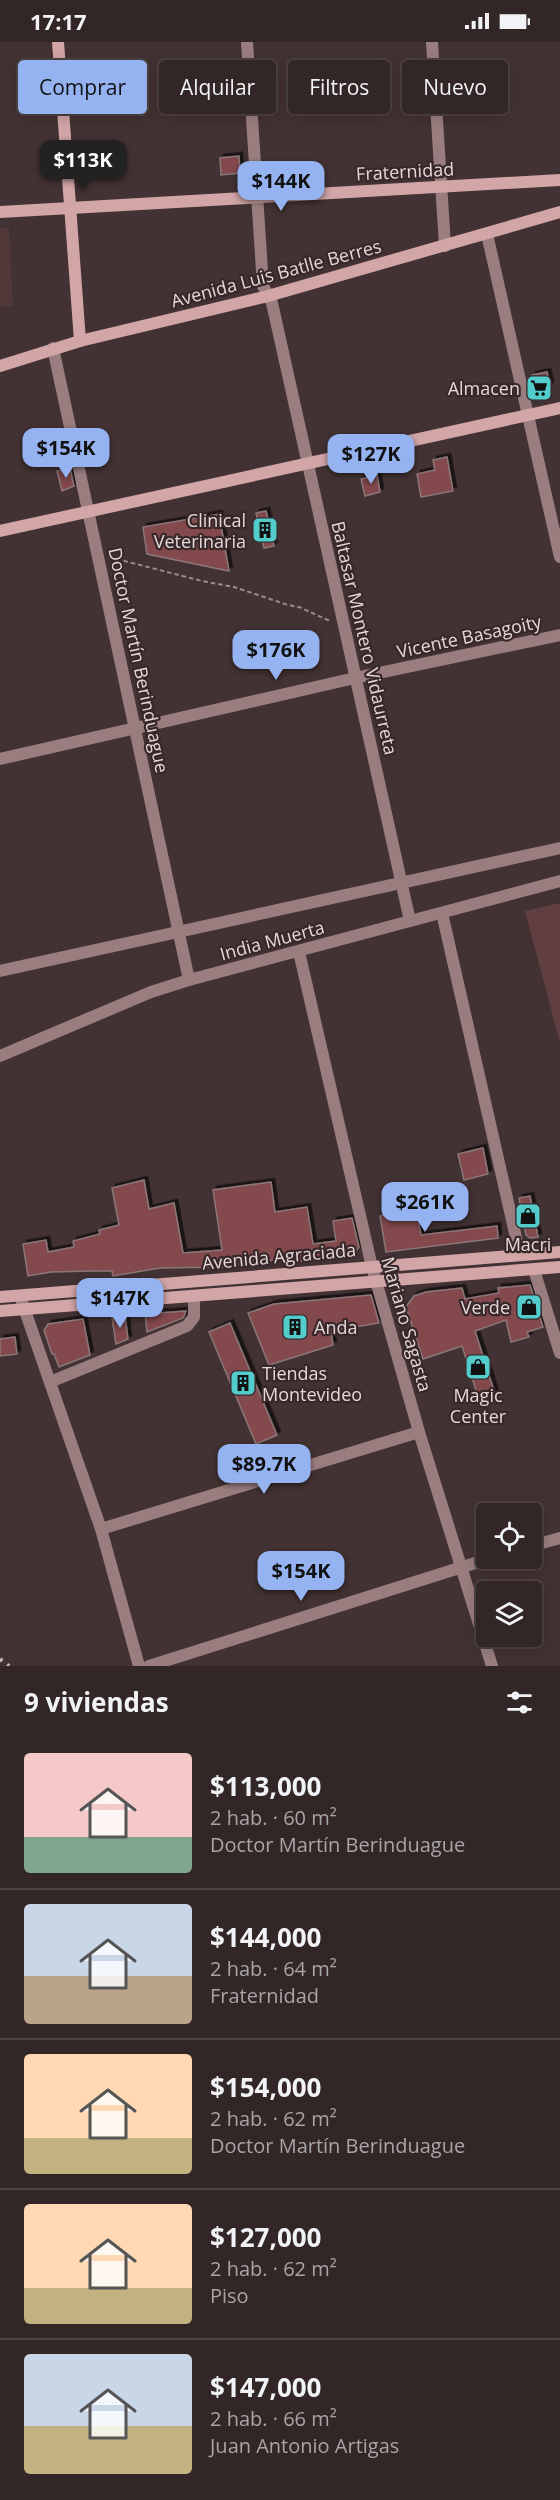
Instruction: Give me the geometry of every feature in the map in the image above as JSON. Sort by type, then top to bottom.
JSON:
[{"type":"street","points":[[58,42],[80,341]]},
{"type":"street","name":"Baltasar Montero Vidaurreta","points":[[247,42],[263,286],[272,303],[410,921]]},
{"type":"street","points":[[432,42],[445,246]]},
{"type":"street","name":"Fraternidad","points":[[0,212],[560,180]]},
{"type":"street","name":"Avenida Luis Batlle Berres","points":[[0,366],[53,348],[268,296],[560,212]]},
{"type":"street","points":[[487,234],[560,557]]},
{"type":"street","name":"Doctor Martín Berinduague","points":[[53,348],[189,980]]},
{"type":"street","points":[[0,531],[560,408]]},
{"type":"street","name":"Vicente Basagoity","points":[[0,759],[355,678],[560,635]]},
{"type":"street","points":[[0,971],[560,849]]},
{"type":"street","name":"India Muerta","points":[[0,1056],[151,992],[189,980],[560,881]]},
{"type":"street","points":[[442,913],[520,1255]]},
{"type":"street","name":"Mariano Sagasta","points":[[300,952],[376,1282],[419,1432],[492,1666]]},
{"type":"street","name":"Avenida Agraciada","points":[[0,1297],[560,1252]]},
{"type":"street","name":"Avenida Agraciada","points":[[0,1311],[560,1267]]},
{"type":"street","points":[[534,1270],[560,1353]]},
{"type":"street","points":[[19,1295],[101,1529],[139,1666]]},
{"type":"street","points":[[50,1382],[187,1326],[194,1317],[194,1297]]},
{"type":"street","points":[[101,1529],[419,1432]]},
{"type":"street","points":[[542,1543],[560,1538]]},
{"type":"street","points":[[149,1666],[476,1563]]},
{"type":"path","points":[[97,554],[234,587],[288,606],[298,607],[344,630]]},
{"type":"shaded area","points":[[0,228],[9,228],[13,306],[0,306]]},
{"type":"shaded area","points":[[560,903],[560,1043],[525,911]]},
{"type":"building","points":[[239,156],[240,173],[221,175],[220,158]]},
{"type":"building","points":[[547,372],[550,386],[538,389],[534,387],[532,375]]},
{"type":"building","points":[[447,457],[453,491],[421,497],[417,474],[435,470],[433,460]]},
{"type":"building","points":[[70,468],[74,486],[62,491],[57,471]]},
{"type":"building","points":[[377,475],[380,492],[365,496],[361,479]]},
{"type":"building","name":"Clinical Veterinaria","points":[[266,511],[274,546],[264,548],[256,513]]},
{"type":"building","points":[[219,514],[229,571],[147,554],[143,527]]},
{"type":"building","points":[[483,1148],[488,1174],[464,1180],[458,1154]]},
{"type":"building","points":[[144,1180],[149,1209],[174,1203],[183,1253],[222,1250],[213,1190],[271,1182],[275,1212],[307,1207],[313,1244],[336,1241],[333,1221],[352,1218],[359,1247],[354,1254],[296,1262],[295,1257],[225,1267],[160,1268],[113,1276],[112,1271],[90,1271],[51,1272],[28,1276],[23,1244],[46,1240],[48,1252],[74,1247],[73,1241],[100,1234],[99,1230],[119,1225],[112,1188]]},
{"type":"building","name":"Macri","points":[[530,1196],[538,1237],[530,1238],[526,1235],[519,1198]]},
{"type":"building","points":[[416,1209],[421,1235],[497,1226],[498,1238],[386,1252],[380,1216]]},
{"type":"building","points":[[530,1285],[543,1327],[527,1332],[529,1337],[511,1342],[506,1320],[475,1331],[496,1397],[480,1403],[462,1346],[423,1359],[406,1307],[414,1296],[426,1292],[462,1288],[465,1299],[499,1293],[498,1288]]},
{"type":"building","points":[[371,1295],[379,1323],[331,1331],[333,1345],[269,1365],[248,1313],[274,1304]]},
{"type":"building","points":[[186,1311],[183,1318],[147,1332],[145,1314]]},
{"type":"building","points":[[125,1316],[128,1339],[116,1344],[112,1318]]},
{"type":"building","points":[[83,1319],[90,1355],[59,1367],[44,1330],[48,1324]]},
{"type":"building","name":"Tiendas Montevideo","points":[[230,1323],[277,1435],[256,1444],[209,1332]]},
{"type":"building","points":[[15,1337],[17,1354],[0,1356],[0,1339]]},
{"type":"railway","points":[[0,1659],[9,1666]]},
{"type":"place","name":"Almacen","points":[[539,388]]},
{"type":"place","name":"Clinical Veterinaria","points":[[265,530]]},
{"type":"place","name":"Macri","points":[[528,1216]]},
{"type":"place","name":"Verde","points":[[529,1307]]},
{"type":"place","name":"Anda","points":[[295,1327]]},
{"type":"place","name":"Magic Center","points":[[478,1367]]},
{"type":"place","name":"Tiendas Montevideo","points":[[243,1383]]}]
